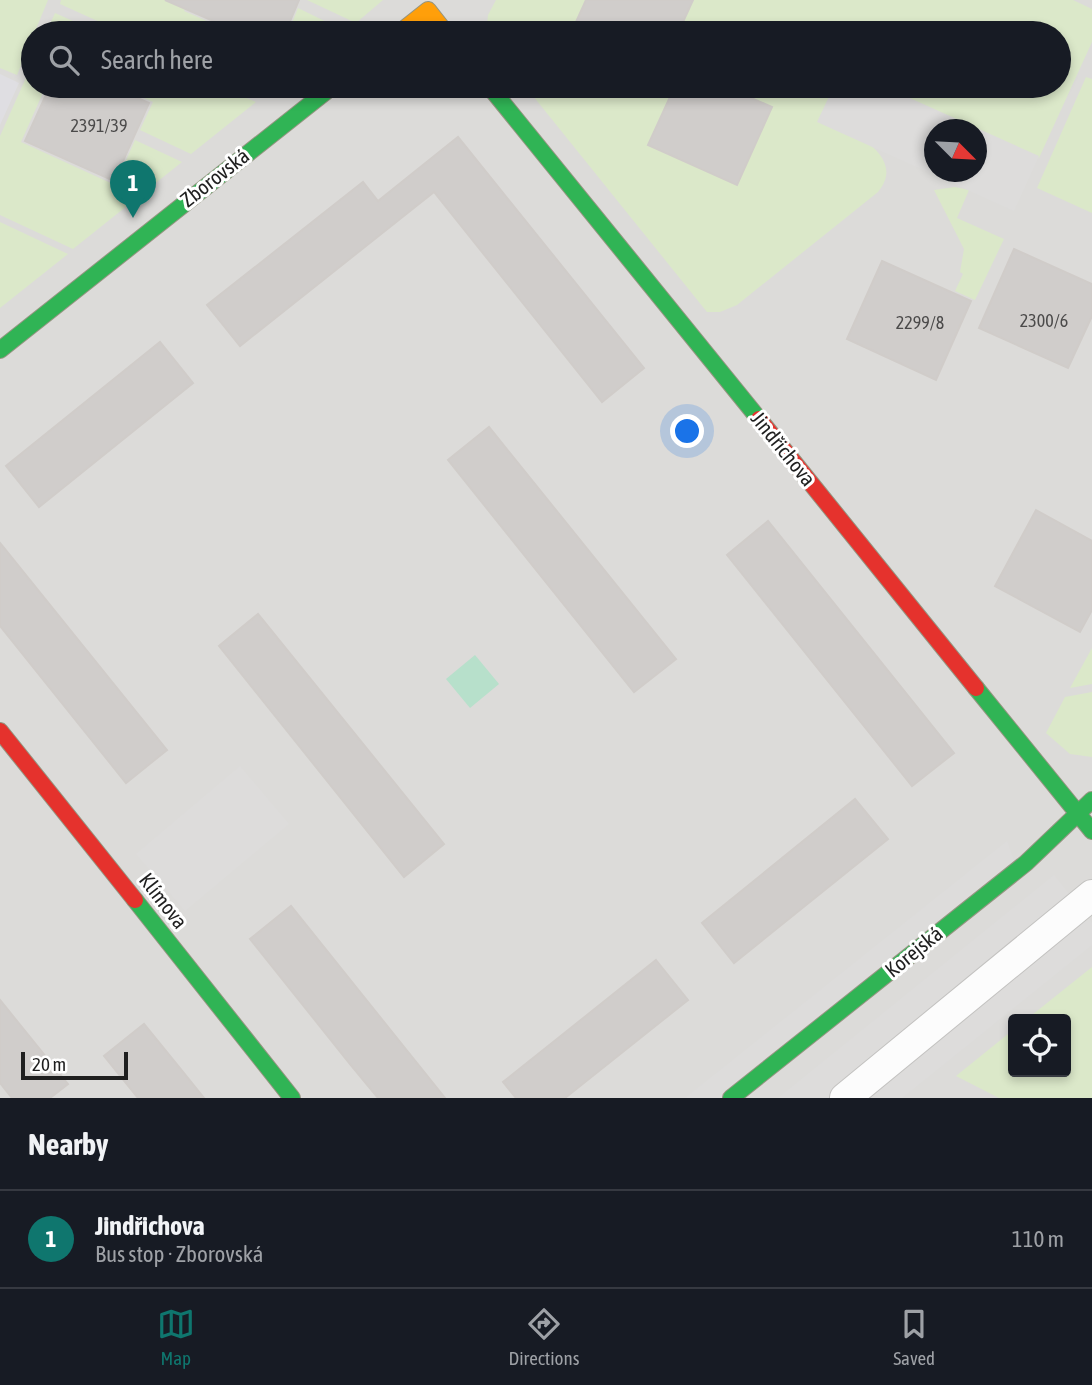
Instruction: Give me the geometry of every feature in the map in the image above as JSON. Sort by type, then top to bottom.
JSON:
[{"type":"street","points":[[411,21],[429,3],[439,21]]},
{"type":"street","name":"Zborovská","points":[[0,350],[318,98]]},
{"type":"street","name":"Jindřichova","points":[[499,98],[1092,831]]},
{"type":"street","name":"Klímova","points":[[0,731],[292,1098]]},
{"type":"street","name":"Korejská","points":[[731,1098],[1026,863],[1076,812],[1092,800]]},
{"type":"street","points":[[845,1098],[1092,895]]},
{"type":"shaded area","points":[[0,0],[1092,0],[1092,1098],[0,1098]]},
{"type":"shaded area","points":[[0,74],[19,83],[0,125]]},
{"type":"shaded area","points":[[828,98],[910,98],[957,119],[924,119],[924,170],[817,122]]},
{"type":"shaded area","points":[[987,133],[1039,156],[1014,211],[950,182],[987,182]]},
{"type":"shaded area","points":[[240,766],[289,824],[185,911],[136,854]]},
{"type":"shaded area","points":[[1007,841],[1016,866],[723,1098],[685,1098]]},
{"type":"shaded area","points":[[1054,875],[1092,923],[1092,945],[902,1098],[778,1098]]},
{"type":"green space","points":[[0,0],[48,0],[39,21],[21,21],[21,65],[17,75],[0,68]]},
{"type":"green space","points":[[61,0],[189,0],[184,11],[207,21],[98,21],[60,4]]},
{"type":"green space","points":[[307,0],[383,0],[358,21],[352,21]]},
{"type":"green space","points":[[496,0],[1073,0],[1092,9],[1092,42],[1071,88],[1071,21],[487,21]]},
{"type":"green space","points":[[298,8],[325,21],[293,21]]},
{"type":"green space","points":[[55,13],[73,21],[51,21]]},
{"type":"green space","points":[[1086,77],[1092,79],[1092,213],[1037,188]]},
{"type":"green space","points":[[21,89],[21,98],[41,98],[21,142],[115,185],[135,140],[182,162],[73,249],[0,215],[0,136]]},
{"type":"green space","points":[[144,98],[246,98],[256,102],[191,154],[140,130],[153,102]]},
{"type":"green space","points":[[535,98],[830,98],[824,114],[860,137],[881,156],[886,167],[885,179],[878,192],[737,305],[720,312],[707,312]]},
{"type":"green space","points":[[904,98],[1066,98],[1039,158],[987,135],[987,119],[951,119]]},
{"type":"green space","points":[[955,187],[969,190],[957,218],[1004,239],[975,300],[955,291],[963,274],[960,272],[964,249],[934,190]]},
{"type":"green space","points":[[0,222],[68,254],[0,308]]},
{"type":"green space","points":[[1092,648],[1092,684],[1070,688]]},
{"type":"green space","points":[[475,655],[499,684],[470,708],[446,679]]},
{"type":"green space","points":[[1092,692],[1092,757],[1070,754],[1046,733],[1065,697]]},
{"type":"green space","points":[[1092,967],[1092,1098],[999,1098],[956,1076],[1008,1034],[1008,1077],[1071,1077],[1071,1014],[1033,1014]]},
{"type":"building","points":[[165,0],[299,0],[290,21],[213,21]]},
{"type":"building","points":[[586,0],[693,0],[683,21],[576,21]]},
{"type":"building","points":[[45,98],[138,98],[149,103],[114,181],[25,141]]},
{"type":"building","points":[[670,98],[751,98],[772,107],[737,185],[648,145]]},
{"type":"building","points":[[458,137],[644,368],[602,402],[434,192],[240,346],[207,305],[363,182],[378,201]]},
{"type":"building","points":[[1014,249],[1092,284],[1092,316],[1068,368],[979,328]]},
{"type":"building","points":[[882,261],[971,301],[936,380],[847,339]]},
{"type":"building","points":[[160,342],[193,383],[39,507],[6,466]]},
{"type":"building","points":[[489,427],[676,659],[634,692],[448,460]]},
{"type":"building","points":[[1036,510],[1092,541],[1092,610],[1080,632],[995,586]]},
{"type":"building","points":[[768,521],[954,753],[912,786],[727,555]]},
{"type":"building","points":[[0,543],[167,750],[126,783],[0,626]]},
{"type":"building","points":[[258,614],[444,844],[404,877],[219,646]]},
{"type":"building","points":[[855,799],[888,839],[734,963],[702,923]]},
{"type":"building","points":[[291,906],[445,1098],[378,1098],[350,1064],[250,939]]},
{"type":"building","points":[[656,960],[688,1000],[565,1098],[516,1098],[503,1082]]},
{"type":"building","points":[[0,1000],[68,1084],[50,1098],[12,1098],[0,1083]]},
{"type":"building","points":[[144,1024],[204,1098],[138,1098],[104,1056]]},
{"type":"traffic: fast","points":[[0,350],[318,98]]},
{"type":"traffic: fast","points":[[499,98],[759,419]]},
{"type":"traffic: fast","points":[[976,688],[1092,831]]},
{"type":"traffic: fast","points":[[731,1098],[1026,863],[1092,800]]},
{"type":"traffic: fast","points":[[135,900],[292,1098]]},
{"type":"traffic: slow","points":[[414,21],[428,10],[437,21]]},
{"type":"traffic: jam","points":[[759,419],[976,688]]},
{"type":"traffic: jam","points":[[0,731],[135,900]]},
{"type":"place","name":"Jindřichova","points":[[133,218]]}]
